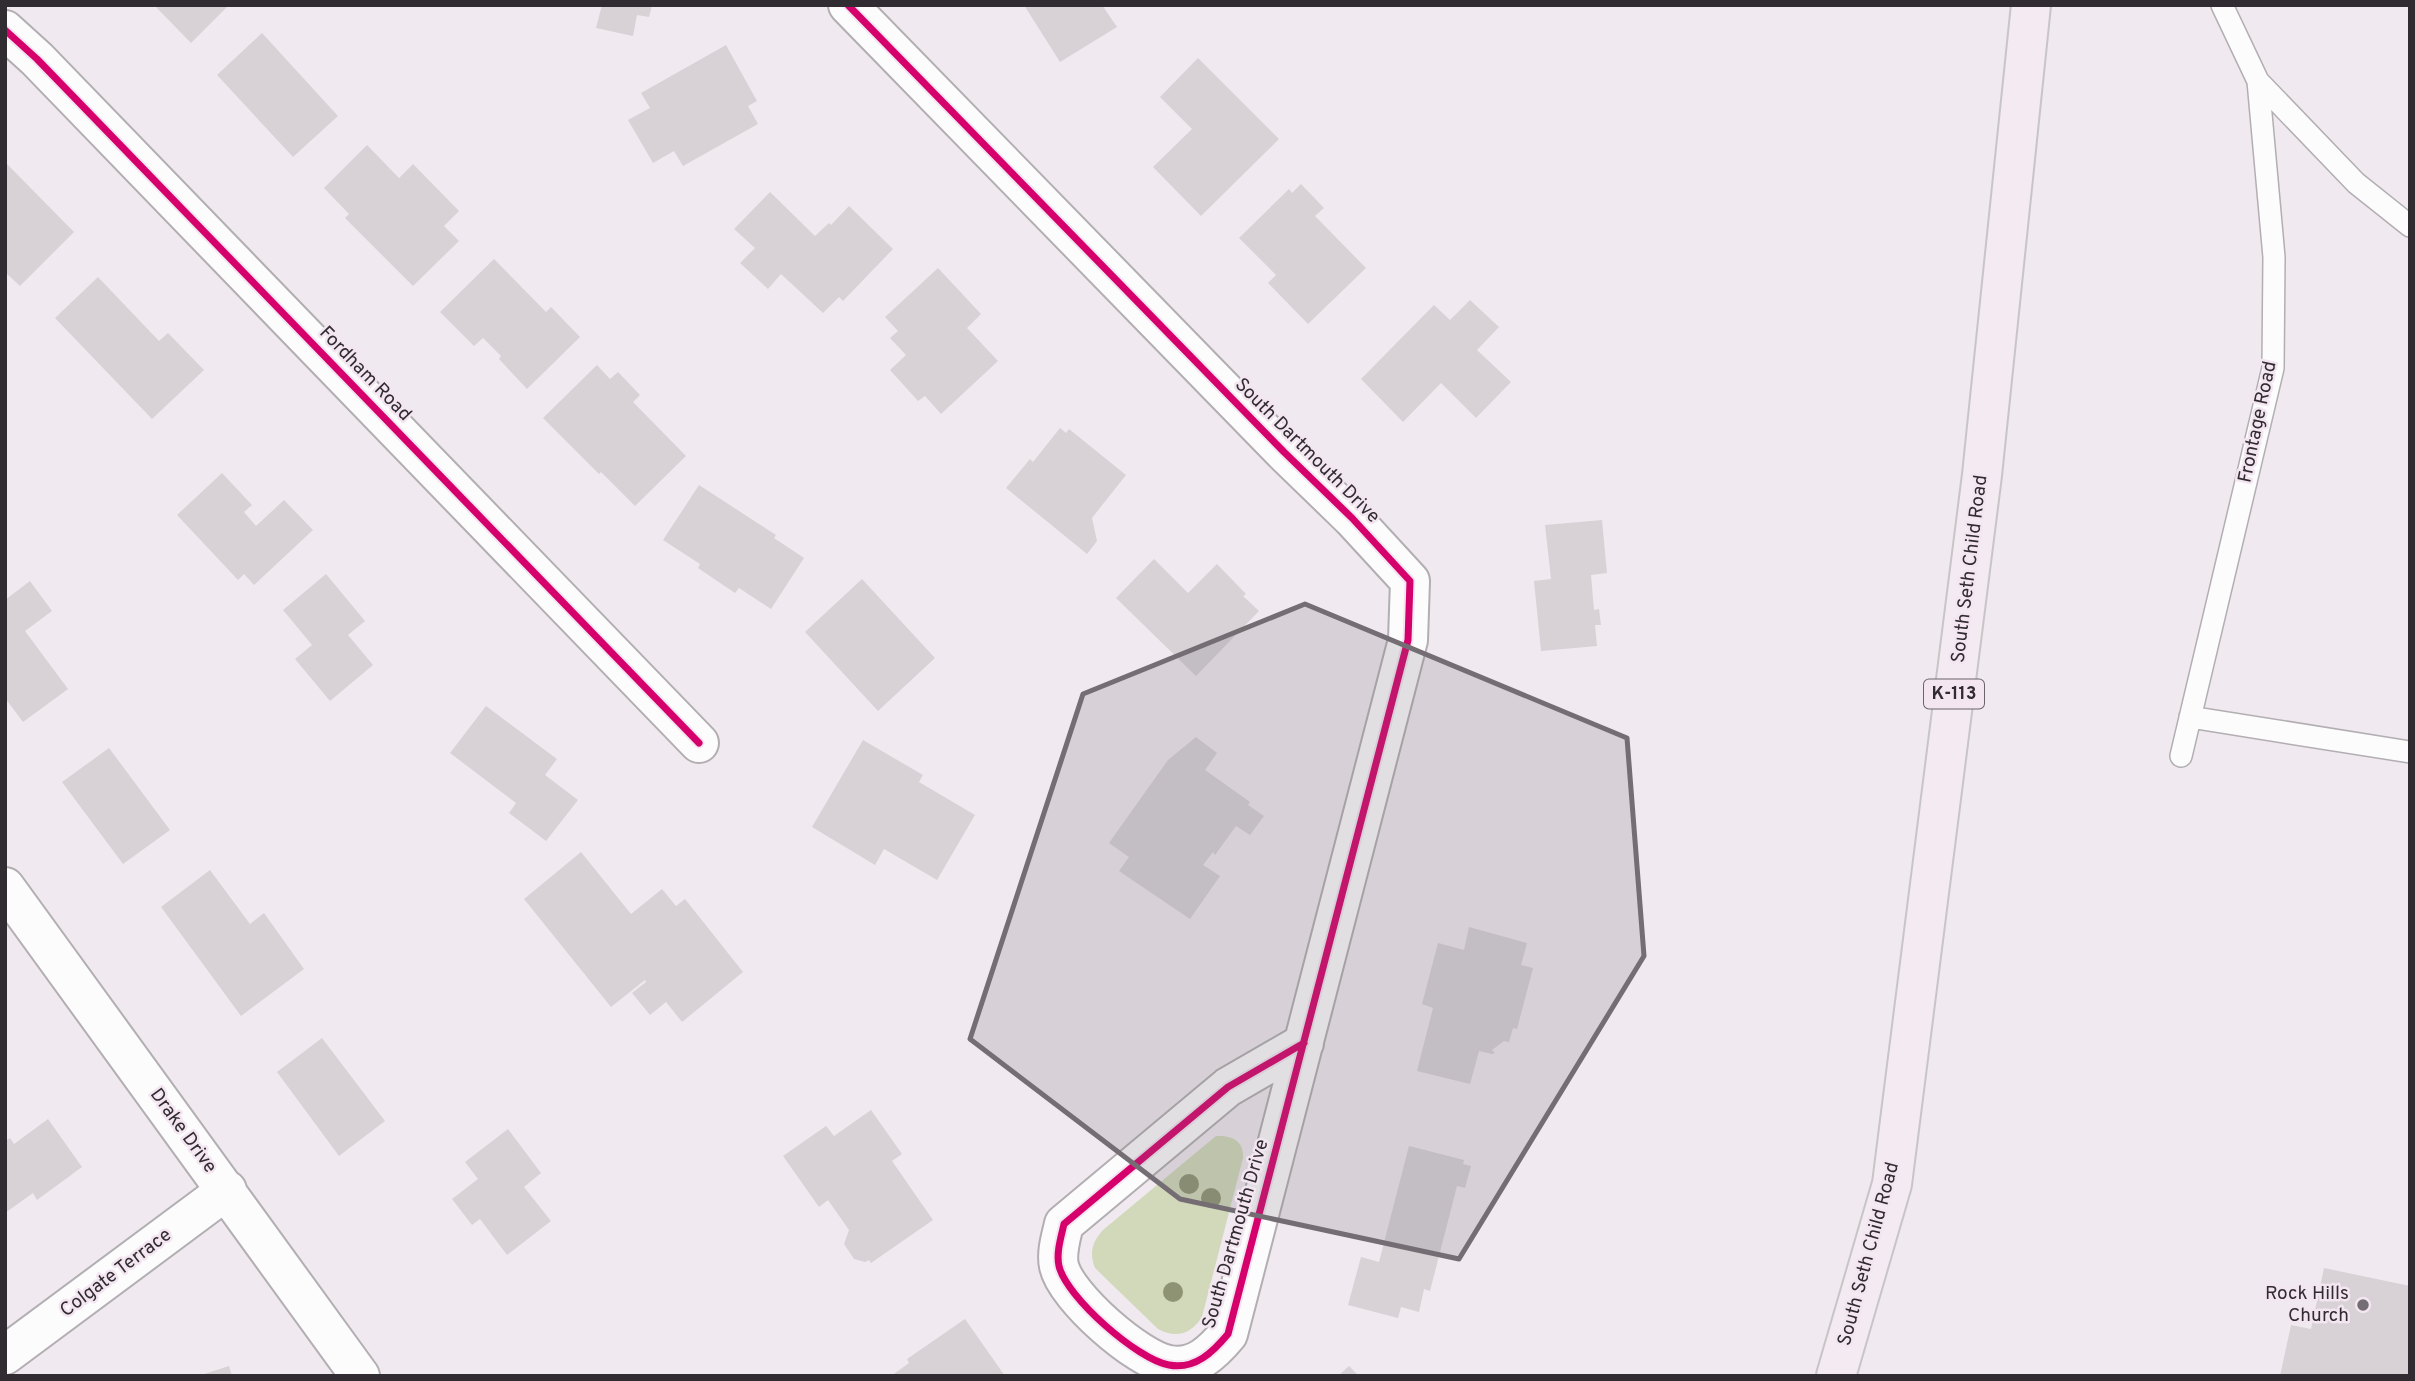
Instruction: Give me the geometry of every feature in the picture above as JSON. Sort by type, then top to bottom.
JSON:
[{"type":"main road","name":"South Seth Child Road","points":[[1836,1376],[1892,1184],[1980,489],[2031,5]]},
{"type":"street","name":"South Dartmouth Drive","points":[[848,5],[1284,452],[1352,518],[1410,581],[1408,640],[1304,1043],[1228,1334],[1212,1354],[1189,1364],[1170,1365],[1144,1356],[1111,1331],[1068,1287],[1059,1266],[1059,1247],[1064,1224],[1228,1087],[1304,1043]]},
{"type":"street","name":"Fordham Road","points":[[5,30],[37,59],[699,743]]},
{"type":"street","name":"Drake Drive","points":[[5,887],[360,1376]]},
{"type":"street","name":"Colgate Terrace","points":[[5,1355],[227,1190]]},
{"type":"lane","name":"Frontage Road","points":[[2181,756],[2273,368],[2274,257],[2258,81],[2222,5]]},
{"type":"lane","points":[[2258,81],[2356,183],[2410,226]]},
{"type":"lane","points":[[2190,717],[2410,752]]},
{"type":"highlighted area","points":[[1305,604],[1627,738],[1644,956],[1459,1259],[1180,1199],[970,1039],[1083,694]]},
{"type":"green space","points":[[1216,1136],[1236,1140],[1243,1152],[1243,1158],[1202,1317],[1188,1331],[1171,1334],[1158,1329],[1095,1268],[1093,1248],[1103,1230]]},
{"type":"building","points":[[154,5],[229,5],[191,43]]},
{"type":"building","points":[[602,5],[652,5],[649,17],[637,15],[633,36],[596,28]]},
{"type":"building","points":[[1024,5],[1102,5],[1117,27],[1060,62]]},
{"type":"building","points":[[262,33],[338,116],[293,157],[217,75]]},
{"type":"building","points":[[726,45],[757,101],[748,106],[758,124],[683,166],[674,151],[653,163],[628,120],[650,108],[641,93]]},
{"type":"building","points":[[1198,58],[1279,139],[1201,216],[1153,167],[1192,129],[1160,97]]},
{"type":"building","points":[[367,145],[399,178],[413,164],[459,211],[444,226],[459,241],[413,286],[345,218],[349,214],[324,188]]},
{"type":"building","points":[[5,162],[74,232],[20,286],[5,272]]},
{"type":"building","points":[[1301,184],[1324,208],[1315,216],[1366,268],[1308,324],[1268,283],[1276,275],[1239,238],[1289,189],[1292,193]]},
{"type":"building","points":[[770,192],[815,236],[829,223],[831,225],[849,206],[893,249],[843,301],[839,297],[823,313],[781,274],[768,289],[740,263],[755,248],[734,229]]},
{"type":"building","points":[[494,259],[546,312],[551,307],[580,337],[527,389],[483,338],[474,346],[440,312]]},
{"type":"building","points":[[938,268],[981,314],[967,328],[998,361],[941,414],[925,396],[918,401],[890,370],[906,355],[890,338],[898,331],[885,317]]},
{"type":"building","points":[[98,277],[159,341],[168,333],[204,370],[152,419],[55,318]]},
{"type":"building","points":[[1470,300],[1499,327],[1477,350],[1511,382],[1476,418],[1441,383],[1403,422],[1361,379],[1434,305],[1450,320]]},
{"type":"building","points":[[597,365],[610,379],[618,372],[640,395],[633,402],[686,456],[635,506],[543,418]]},
{"type":"building","points":[[1060,428],[1066,433],[1069,429],[1126,475],[1092,518],[1097,541],[1087,554],[1006,488],[1030,459],[1033,462]]},
{"type":"building","points":[[222,473],[252,505],[244,512],[256,526],[284,500],[313,530],[254,585],[244,574],[238,580],[177,515]]},
{"type":"building","points":[[699,485],[776,535],[774,538],[804,558],[771,609],[739,588],[735,593],[698,568],[700,564],[663,540]]},
{"type":"building","points":[[1602,520],[1607,573],[1591,575],[1594,610],[1599,609],[1601,625],[1595,625],[1597,646],[1541,651],[1534,581],[1551,579],[1545,525]]},
{"type":"building","points":[[1154,559],[1188,593],[1217,564],[1259,611],[1196,676],[1116,598]]},
{"type":"building","points":[[326,574],[365,621],[348,635],[373,665],[330,701],[295,659],[312,645],[283,610]]},
{"type":"building","points":[[862,579],[935,658],[878,711],[805,632]]},
{"type":"building","points":[[30,581],[52,611],[25,631],[68,689],[23,722],[5,698],[5,600]]},
{"type":"building","points":[[486,706],[557,759],[545,775],[578,800],[546,841],[509,813],[516,803],[450,753]]},
{"type":"building","points":[[1196,737],[1217,753],[1205,770],[1250,802],[1248,805],[1264,816],[1250,835],[1236,826],[1215,855],[1213,852],[1203,865],[1220,876],[1190,919],[1119,871],[1129,857],[1109,843],[1168,760]]},
{"type":"building","points":[[863,740],[923,775],[919,782],[975,815],[937,880],[884,849],[875,865],[812,827]]},
{"type":"building","points":[[109,748],[170,830],[123,864],[62,782]]},
{"type":"building","points":[[581,852],[631,914],[662,889],[676,906],[685,899],[743,972],[682,1022],[666,1002],[650,1015],[632,993],[646,982],[645,980],[611,1007],[524,899]]},
{"type":"building","points":[[210,870],[250,924],[264,913],[304,969],[241,1016],[161,907]]},
{"type":"building","points":[[1469,927],[1527,943],[1521,965],[1533,968],[1517,1029],[1513,1028],[1509,1042],[1504,1041],[1492,1050],[1495,1053],[1479,1051],[1470,1084],[1417,1071],[1433,1008],[1422,1004],[1438,943],[1464,950]]},
{"type":"building","points":[[322,1038],[385,1121],[339,1156],[277,1072]]},
{"type":"building","points":[[871,1110],[902,1154],[892,1161],[933,1220],[871,1263],[869,1260],[865,1262],[854,1259],[844,1244],[849,1230],[828,1200],[819,1207],[783,1156],[826,1126],[834,1136]]},
{"type":"building","points":[[48,1119],[82,1167],[37,1200],[33,1193],[5,1213],[5,1141],[10,1138],[14,1144]]},
{"type":"building","points":[[508,1129],[541,1173],[524,1187],[551,1221],[507,1255],[480,1219],[472,1225],[452,1199],[478,1179],[465,1162]]},
{"type":"building","points":[[1409,1146],[1464,1160],[1463,1164],[1471,1166],[1465,1188],[1457,1186],[1430,1291],[1424,1289],[1419,1312],[1401,1307],[1398,1318],[1348,1305],[1361,1257],[1379,1262]]},
{"type":"building","name":"Rock Hills Church","points":[[2324,1268],[2410,1286],[2410,1376],[2280,1376],[2291,1325],[2311,1329]]},
{"type":"building","points":[[965,1319],[1005,1376],[891,1376],[909,1363],[907,1359]]},
{"type":"building","points":[[229,1366],[232,1376],[201,1376],[201,1375]]},
{"type":"building","points":[[1349,1366],[1359,1376],[1338,1376]]},
{"type":"cycle path","points":[[848,5],[1284,452],[1352,518],[1410,581],[1408,640],[1228,1334],[1210,1353],[1195,1362],[1178,1366],[1156,1361],[1122,1340],[1105,1325],[1064,1279],[1058,1256],[1064,1224],[1228,1087],[1304,1043]]},
{"type":"cycle path","points":[[5,30],[37,59],[699,743]]},
{"type":"place","name":"Rock Hills Church","points":[[2363,1305]]}]
